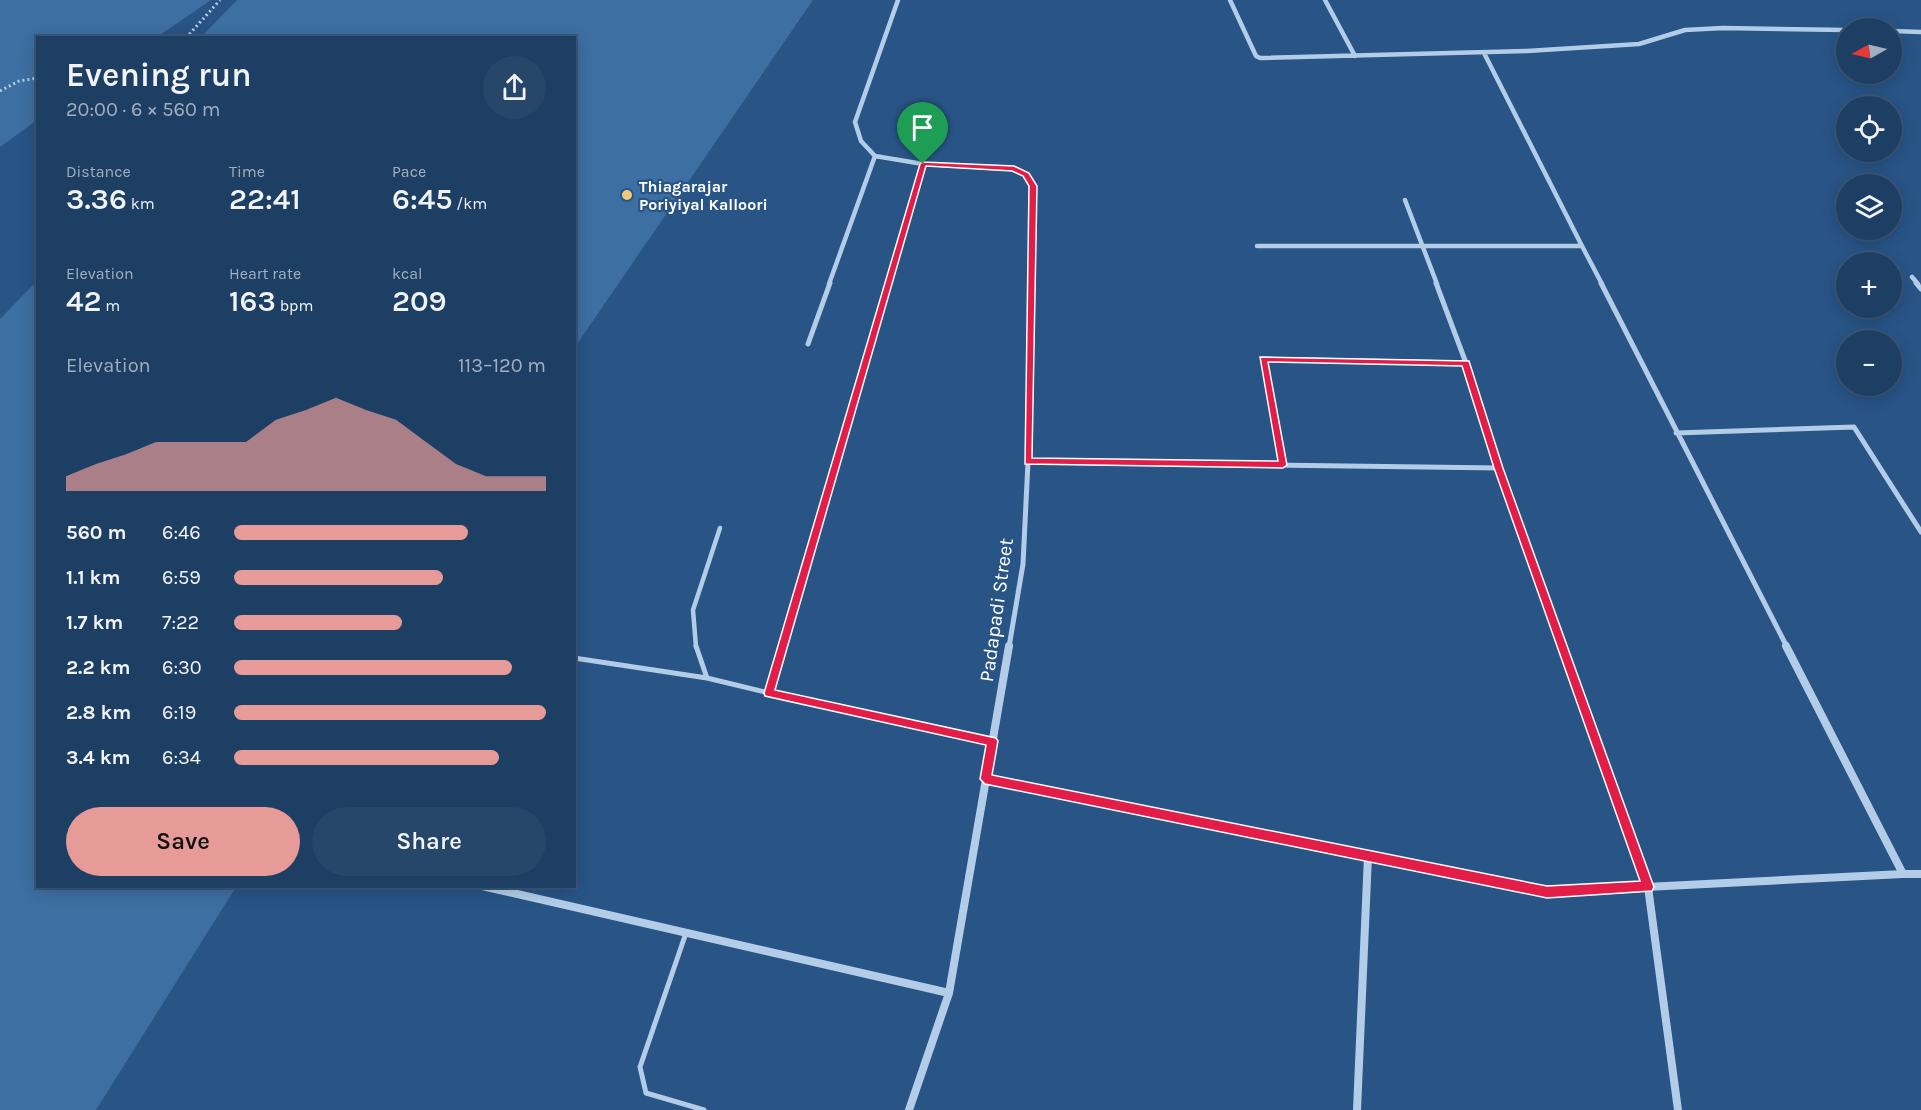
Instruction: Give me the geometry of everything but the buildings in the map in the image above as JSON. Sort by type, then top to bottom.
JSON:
[{"type":"street","points":[[808,344],[875,156],[860,140],[855,122],[898,0]]},
{"type":"street","points":[[1230,0],[1256,56],[1260,58],[1484,52],[1639,44],[1685,30],[1723,28],[1836,30]]},
{"type":"street","points":[[1325,0],[1355,56]]},
{"type":"street","points":[[1902,31],[1921,32]]},
{"type":"street","points":[[1484,52],[1676,433],[1903,874]]},
{"type":"street","name":"Padapadi Street","points":[[875,156],[923,164],[1014,169],[1026,174],[1033,186],[1028,462],[1023,564],[950,993],[909,1110]]},
{"type":"street","points":[[923,164],[769,693],[992,741]]},
{"type":"street","points":[[1405,200],[1466,363],[1499,468],[1648,887],[1678,1110]]},
{"type":"street","points":[[1257,246],[1582,246]]},
{"type":"street","points":[[1912,277],[1921,289]]},
{"type":"street","points":[[1283,465],[1263,359],[1466,363]]},
{"type":"street","points":[[1676,433],[1854,428],[1921,532]]},
{"type":"street","points":[[1028,462],[1499,468]]},
{"type":"street","points":[[985,779],[1547,892],[1921,874]]},
{"type":"street","points":[[1357,1110],[1368,856]]},
{"type":"street","points":[[491,888],[950,993]]},
{"type":"lane","points":[[707,678],[696,650],[693,610],[720,528]]},
{"type":"lane","points":[[576,658],[707,678],[769,693]]},
{"type":"lane","points":[[687,933],[640,1067],[646,1093],[704,1110]]},
{"type":"path","points":[[188,36],[220,0]]},
{"type":"path","points":[[0,91],[19,81],[36,78]]},
{"type":"shaded area","points":[[0,0],[211,0],[158,36],[36,36],[36,121],[0,147]]},
{"type":"shaded area","name":"Thiagarajar Poriyiyal Kalloori","points":[[237,0],[813,0],[576,346],[576,36],[202,36]]},
{"type":"shaded area","points":[[36,282],[36,888],[235,888],[96,1110],[0,1110],[0,319]]},
{"type":"place","name":"Thiagarajar Poriyiyal Kalloori","points":[[627,195]]},
{"type":"route","points":[[923,164],[1014,169],[1026,174],[1033,186],[1028,462],[1283,465],[1263,359],[1466,363],[1499,468],[1648,887],[1547,892],[985,779],[992,741],[769,693],[923,164]]}]
